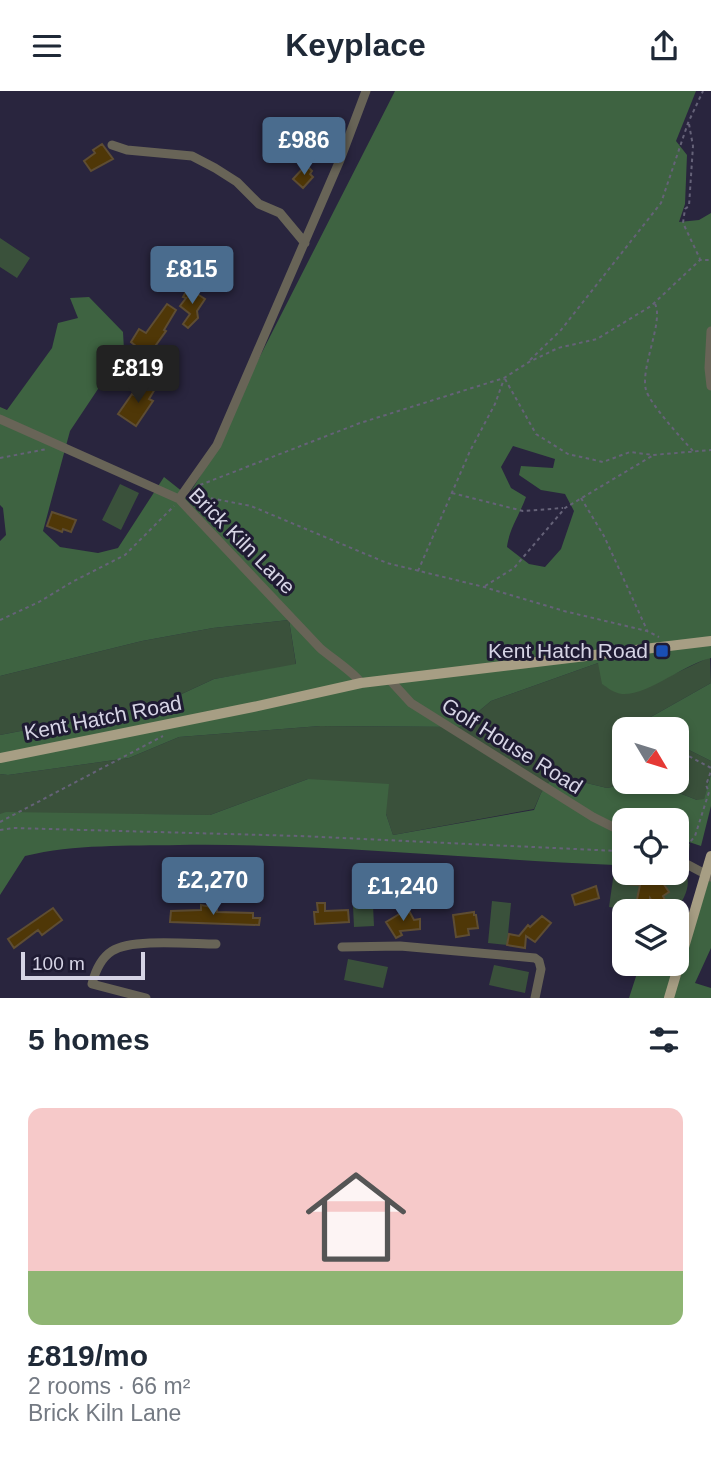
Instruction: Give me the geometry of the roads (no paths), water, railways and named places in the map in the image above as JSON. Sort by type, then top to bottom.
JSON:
[{"type":"main road","name":"Kent Hatch Road","points":[[0,758],[361,683],[711,641]]},
{"type":"main road","points":[[669,998],[708,876],[711,855]]},
{"type":"street","points":[[179,499],[217,445],[340,160],[366,91]]},
{"type":"street","points":[[112,145],[127,150],[192,156],[237,182],[260,204],[280,213],[305,243]]},
{"type":"street","points":[[711,331],[711,386]]},
{"type":"street","name":"Brick Kiln Lane","points":[[0,419],[179,499],[320,648],[343,668],[356,675],[361,683]]},
{"type":"street","name":"Golf House Road","points":[[389,679],[411,703],[612,826]]},
{"type":"street","points":[[689,865],[708,876]]},
{"type":"street","points":[[146,998],[92,984],[96,969],[111,952],[124,947],[157,943],[216,944]]},
{"type":"street","points":[[342,947],[400,946],[535,958],[540,961],[541,969],[535,998]]},
{"type":"place","name":"Kent Hatch Road","points":[[662,651]]}]
